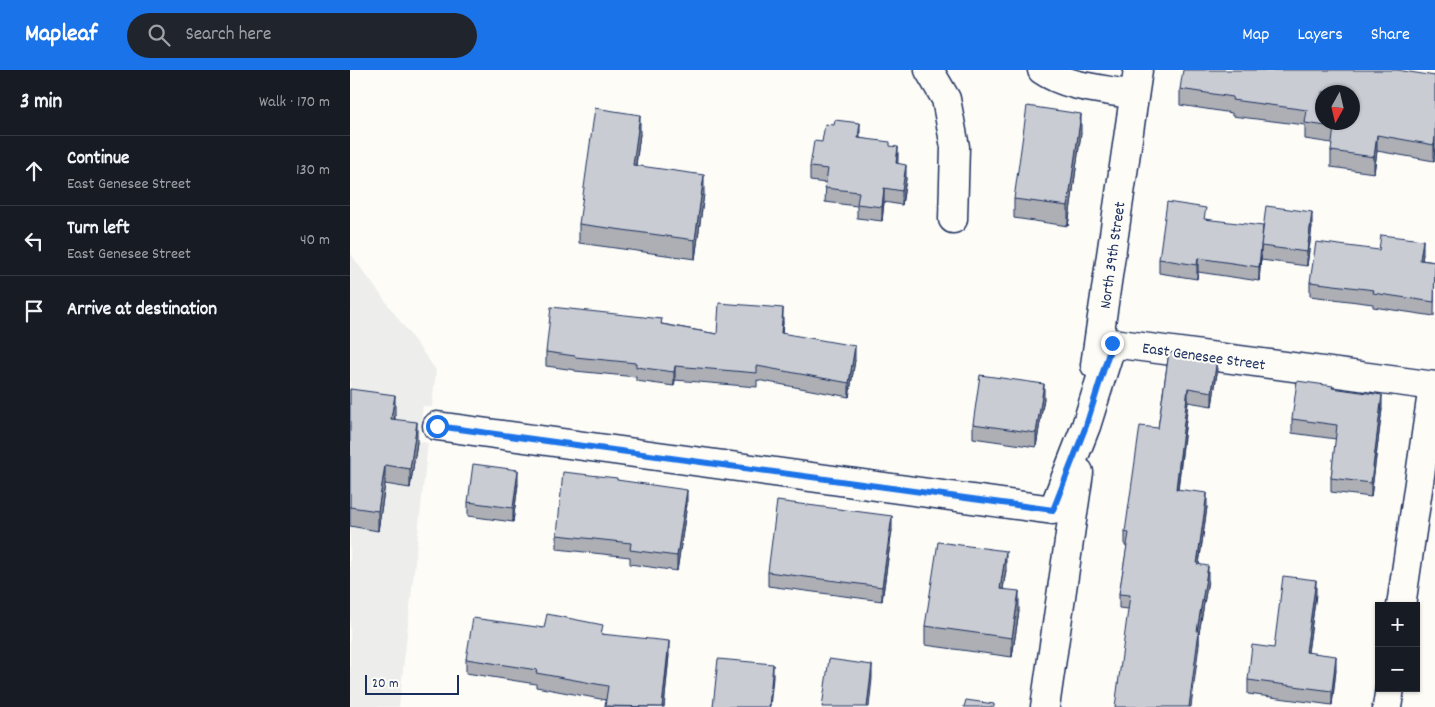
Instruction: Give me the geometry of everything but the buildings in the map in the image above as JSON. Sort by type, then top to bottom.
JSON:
[{"type":"street","points":[[929,70],[946,99],[955,146],[953,219]]},
{"type":"street","points":[[1042,70],[1053,77],[1070,83],[1136,82]]},
{"type":"street","name":"North 39th Street","points":[[1045,707],[1136,82]]},
{"type":"street","name":"East Genesee Street","points":[[437,426],[1053,510],[1086,426],[1112,343],[1434,386]]},
{"type":"street","points":[[1402,602],[1434,386]]},
{"type":"street","points":[[1387,707],[1389,692]]},
{"type":"shaded area","points":[[350,253],[436,370],[432,407],[423,406],[418,441],[428,443],[399,707],[350,707]]},
{"type":"route","points":[[437,426],[1053,510],[1086,426],[1112,343]]}]
